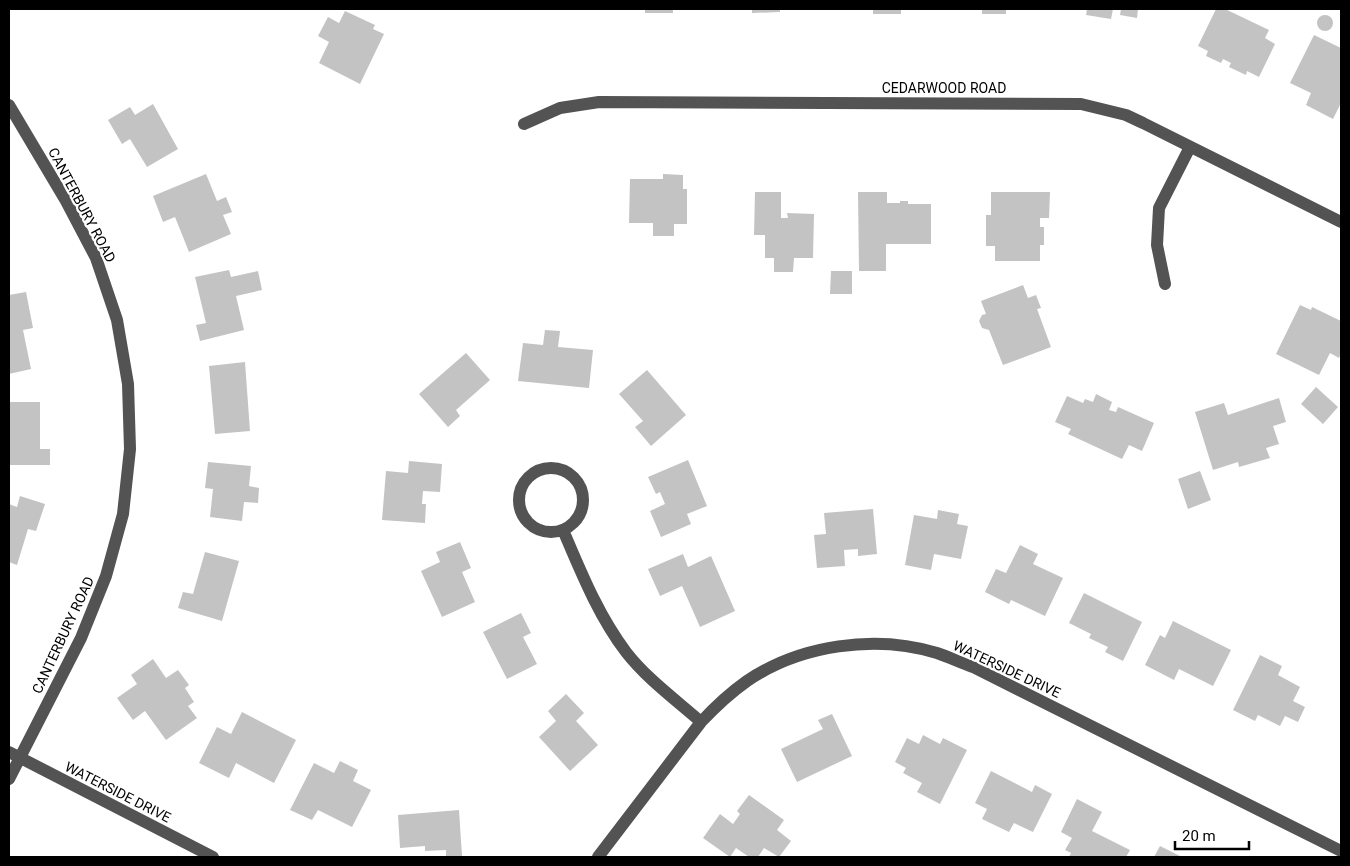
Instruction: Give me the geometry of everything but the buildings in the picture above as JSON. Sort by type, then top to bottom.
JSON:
[{"type":"street","name":"CEDARWOOD ROAD","points":[[524,124],[560,108],[599,102],[1061,103],[1091,106],[1126,115],[1341,222]]},
{"type":"street","name":"CANTERBURY ROAD","points":[[9,105],[66,201],[96,258],[117,320],[128,384],[130,449],[123,514],[106,576],[81,638],[14,755],[9,779]]},
{"type":"street","points":[[1165,284],[1157,245],[1160,208],[1190,147]]},
{"type":"street","points":[[552,468],[564,470],[574,477],[581,488],[584,500],[581,513],[573,523],[563,530],[550,532],[538,530],[528,522],[521,512],[519,500],[521,487],[528,476],[539,470],[552,468]]},
{"type":"street","points":[[563,530],[604,620],[626,653],[654,681],[701,722]]},
{"type":"street","name":"WATERSIDE DRIVE","points":[[598,857],[701,722],[717,704],[748,680],[782,662],[820,650],[859,644],[898,645],[936,653],[973,668],[1341,851]]},
{"type":"street","name":"WATERSIDE DRIVE","points":[[14,755],[214,857]]}]
